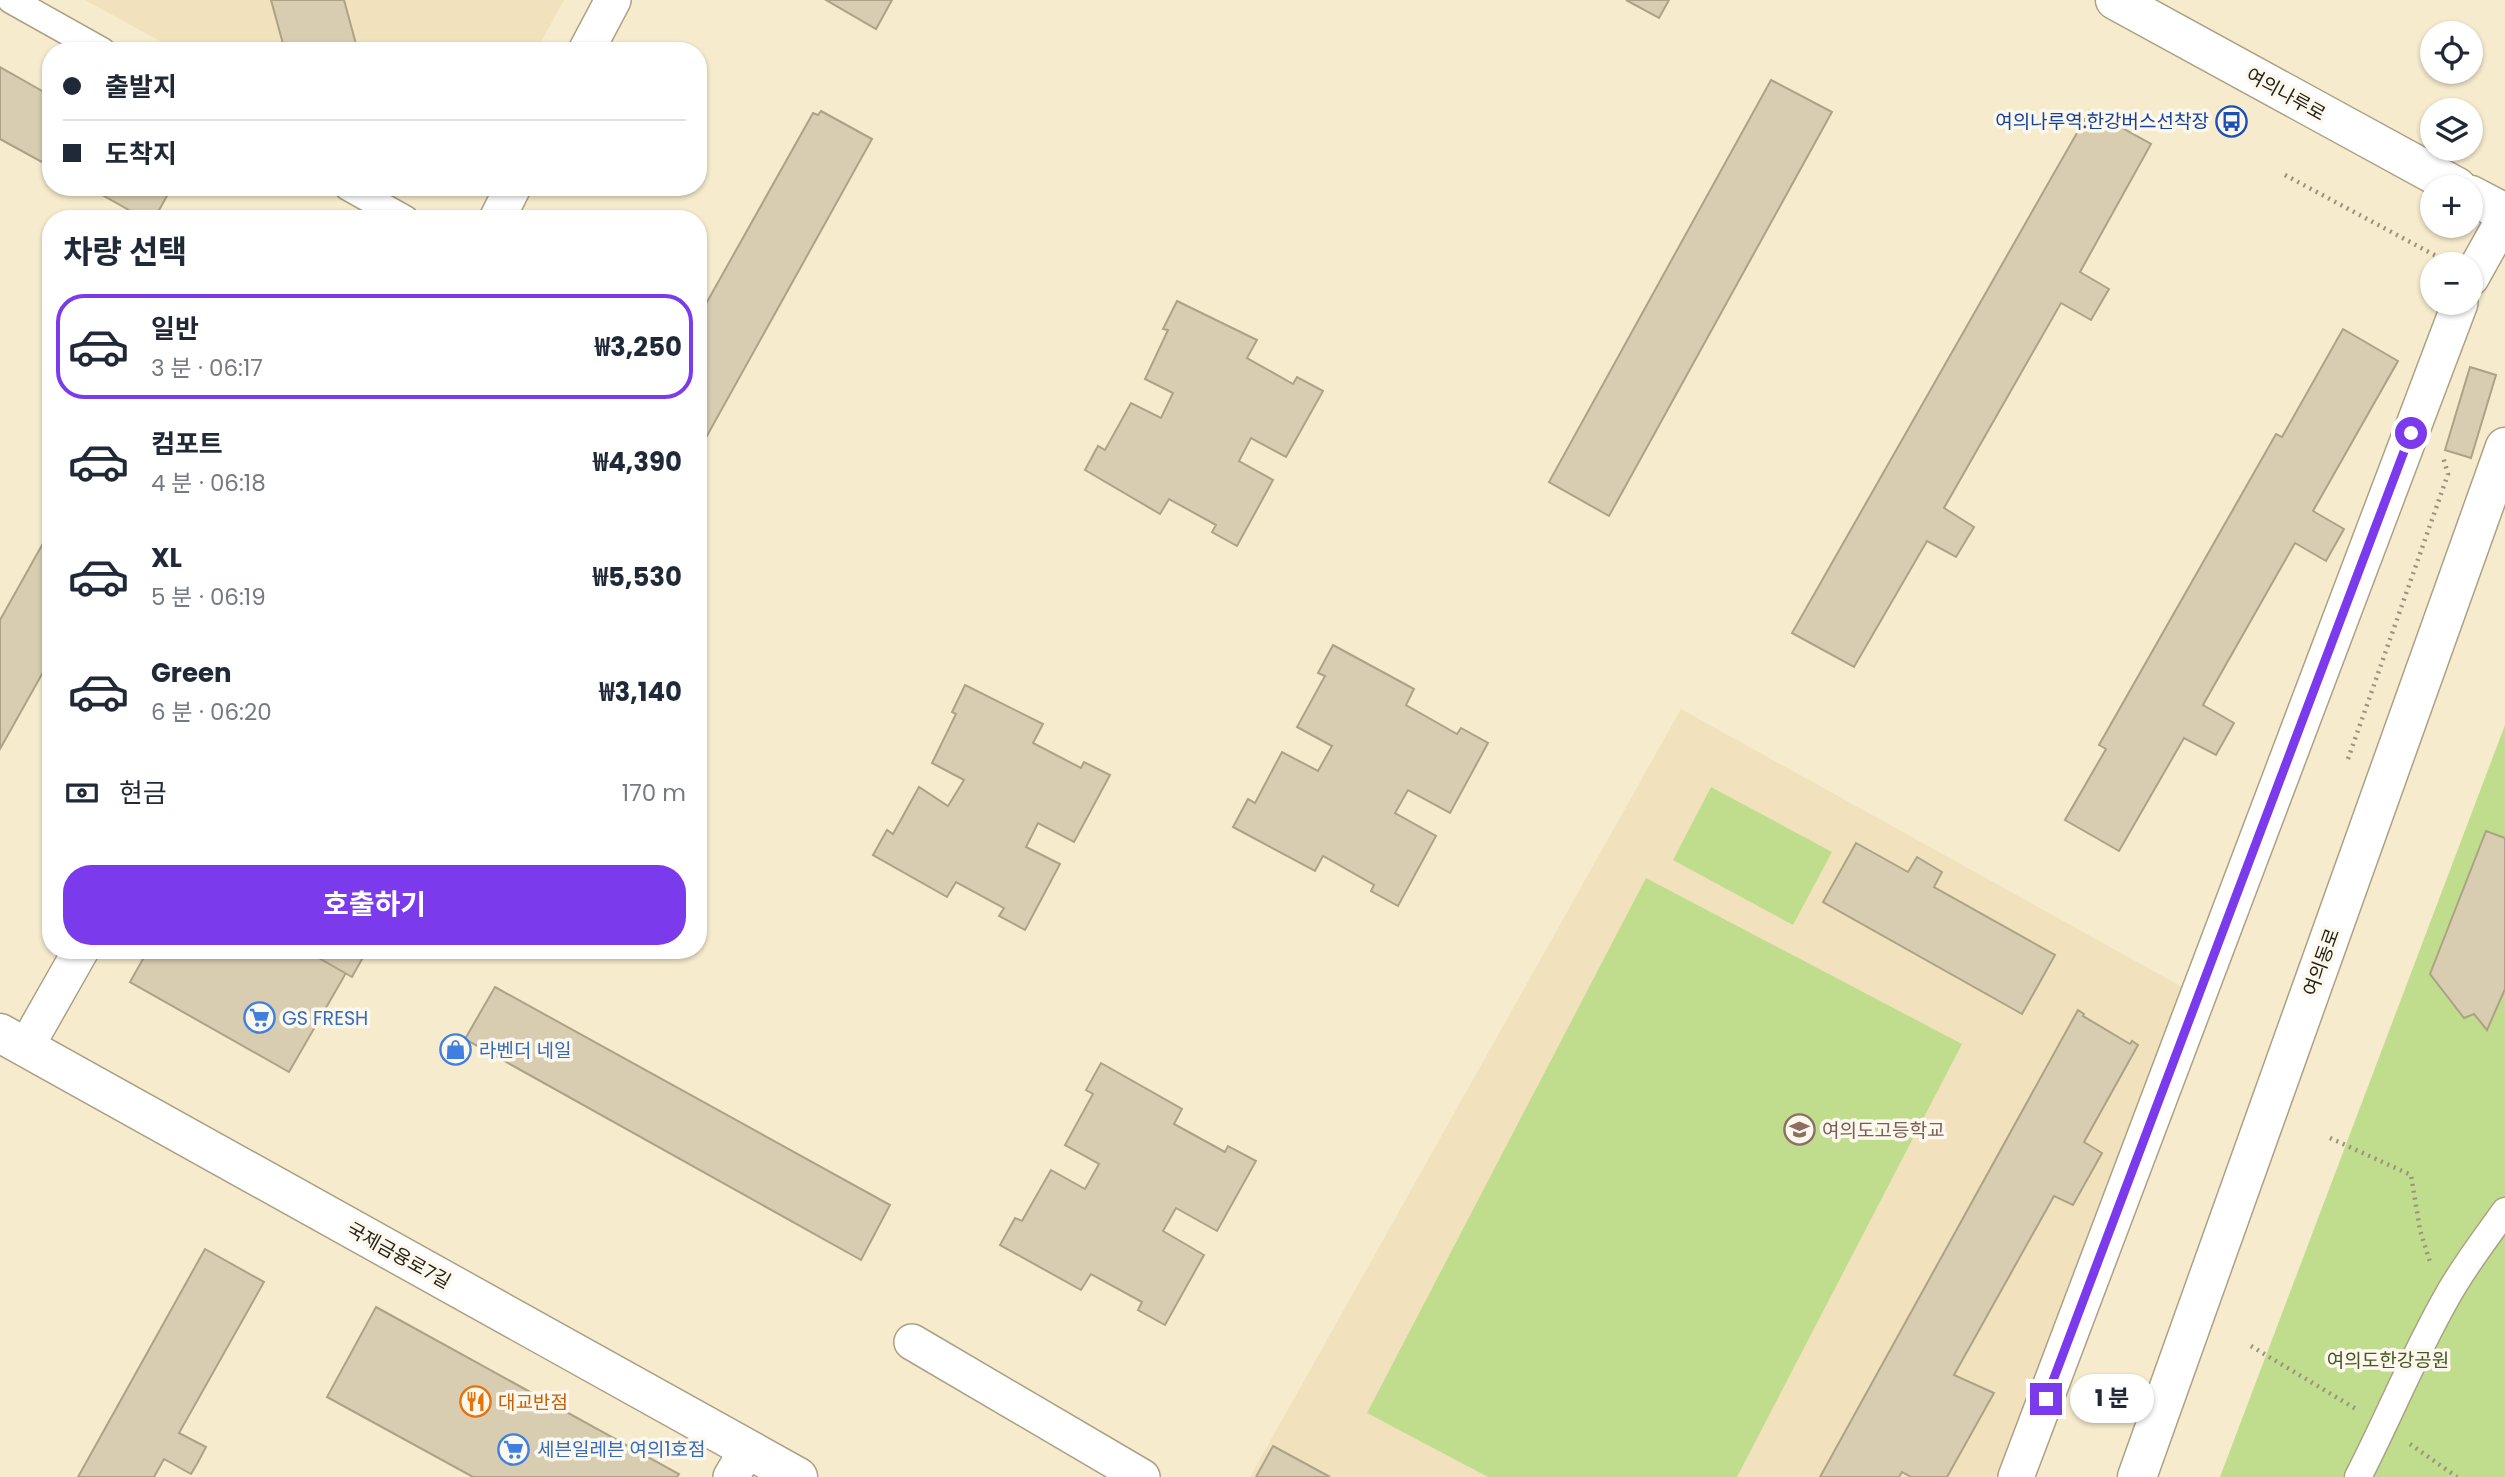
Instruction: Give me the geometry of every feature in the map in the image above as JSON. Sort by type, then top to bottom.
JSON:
[{"type":"street","points":[[11,0],[86,42]]},
{"type":"street","points":[[591,42],[613,0]]},
{"type":"street","name":"여의나루로","points":[[2115,0],[2435,175]]},
{"type":"street","points":[[364,196],[389,210]]},
{"type":"street","points":[[2483,202],[2505,215],[2483,256]]},
{"type":"street","points":[[2016,1477],[2455,315]]},
{"type":"street","name":"여의동로","points":[[2137,1477],[2505,447]]},
{"type":"street","points":[[13,1040],[74,959]]},
{"type":"street","name":"국제금융로7길","points":[[13,1040],[739,1463],[798,1477]]},
{"type":"street","points":[[2358,1477],[2415,1355],[2449,1292],[2505,1211]]},
{"type":"street","points":[[912,1342],[1142,1477]]},
{"type":"path","points":[[2285,175],[2431,252]]},
{"type":"path","points":[[2346,764],[2448,474],[2441,450]]},
{"type":"path","points":[[2330,1138],[2411,1175],[2420,1230],[2430,1262],[2449,1292]]},
{"type":"path","points":[[2251,1346],[2384,1426],[2457,1477]]},
{"type":"shaded area","points":[[85,0],[564,0],[541,42],[162,42]]},
{"type":"shaded area","name":"여의도고등학교","points":[[1681,709],[2204,999],[2021,1477],[1250,1477]]},
{"type":"green space","name":"여의도한강공원","points":[[2505,725],[2505,1477],[2220,1477]]},
{"type":"green space","points":[[1711,787],[1832,852],[1793,925],[1673,860]]},
{"type":"green space","points":[[1646,878],[1962,1044],[1737,1477],[1488,1477],[1367,1413]]},
{"type":"building","points":[[271,0],[344,0],[355,42],[283,42]]},
{"type":"building","points":[[826,0],[892,0],[876,29]]},
{"type":"building","points":[[1626,0],[1669,0],[1659,18]]},
{"type":"building","points":[[0,67],[42,91],[42,162],[0,139]]},
{"type":"building","points":[[1771,80],[1832,112],[1609,516],[1549,482]]},
{"type":"building","points":[[2090,110],[2151,144],[2080,272],[2109,289],[2091,320],[2061,303],[1944,508],[1974,527],[1956,557],[1927,541],[1854,667],[1792,633]]},
{"type":"building","points":[[821,111],[872,139],[707,436],[707,302],[813,113],[818,115]]},
{"type":"building","points":[[104,196],[167,196],[159,210],[129,210]]},
{"type":"building","points":[[1177,301],[1257,340],[1247,358],[1293,384],[1297,377],[1323,391],[1286,457],[1251,438],[1239,461],[1273,480],[1237,546],[1212,532],[1216,525],[1169,499],[1160,514],[1085,470],[1098,446],[1105,450],[1131,403],[1161,418],[1173,393],[1145,379],[1168,330],[1163,329]]},
{"type":"building","points":[[2343,329],[2398,361],[2313,511],[2344,529],[2326,561],[2295,543],[2203,705],[2234,723],[2216,755],[2184,738],[2119,851],[2065,820],[2106,749],[2099,745],[2276,434],[2282,437]]},
{"type":"building","points":[[2470,367],[2496,375],[2471,458],[2445,450]]},
{"type":"building","points":[[42,545],[42,674],[0,749],[0,620]]},
{"type":"building","points":[[1333,645],[1414,689],[1406,705],[1457,734],[1461,728],[1488,743],[1450,813],[1408,790],[1395,813],[1436,836],[1398,906],[1371,891],[1374,885],[1323,856],[1315,871],[1233,827],[1248,799],[1255,803],[1282,752],[1318,771],[1332,746],[1297,727],[1325,676],[1318,673]]},
{"type":"building","points":[[965,685],[1043,724],[1033,743],[1081,768],[1084,762],[1110,775],[1074,842],[1038,823],[1026,847],[1060,864],[1025,930],[999,916],[1004,908],[956,882],[947,897],[873,855],[887,830],[893,834],[919,787],[948,806],[964,780],[932,763],[956,714],[952,712]]},
{"type":"building","points":[[2486,831],[2505,838],[2505,989],[2487,1030],[2474,1014],[2464,1018],[2430,974]]},
{"type":"building","points":[[1856,843],[1908,872],[1917,857],[1942,872],[1934,887],[2055,955],[2022,1014],[1823,902]]},
{"type":"building","points":[[143,959],[321,959],[346,973],[289,1072],[130,982]]},
{"type":"building","points":[[321,959],[362,959],[352,977]]},
{"type":"building","points":[[495,987],[890,1205],[861,1260],[465,1039]]},
{"type":"building","name":"여의도고등학교","points":[[2078,1010],[2083,1016],[2130,1044],[2132,1041],[2138,1045],[2084,1142],[2102,1153],[2073,1205],[2054,1196],[1954,1375],[1994,1393],[1947,1477],[1911,1477],[1902,1472],[1899,1477],[1820,1477]]},
{"type":"building","points":[[1101,1063],[1182,1109],[1174,1124],[1225,1152],[1228,1146],[1256,1161],[1217,1231],[1176,1208],[1163,1231],[1204,1255],[1165,1325],[1138,1310],[1142,1302],[1091,1274],[1081,1290],[1000,1245],[1015,1218],[1022,1221],[1051,1170],[1085,1189],[1099,1164],[1065,1145],[1093,1094],[1086,1090]]},
{"type":"building","points":[[205,1249],[264,1282],[179,1433],[206,1447],[197,1464],[191,1474],[164,1459],[154,1477],[78,1477]]},
{"type":"building","points":[[376,1307],[679,1474],[677,1477],[473,1477],[327,1397]]},
{"type":"building","points":[[1273,1446],[1330,1477],[1256,1477]]},
{"type":"place","name":"여의나루역.한강버스선착장","points":[[2232,121]]},
{"type":"place","name":"GS FRESH","points":[[259,1018]]},
{"type":"place","name":"라벤더 네일","points":[[456,1050]]},
{"type":"place","name":"여의도고등학교","points":[[1799,1130]]},
{"type":"place","name":"대교반점","points":[[475,1402]]},
{"type":"place","name":"세븐일레븐 여의1호점","points":[[514,1449]]},
{"type":"route","points":[[2046,1399],[2411,433]]}]
